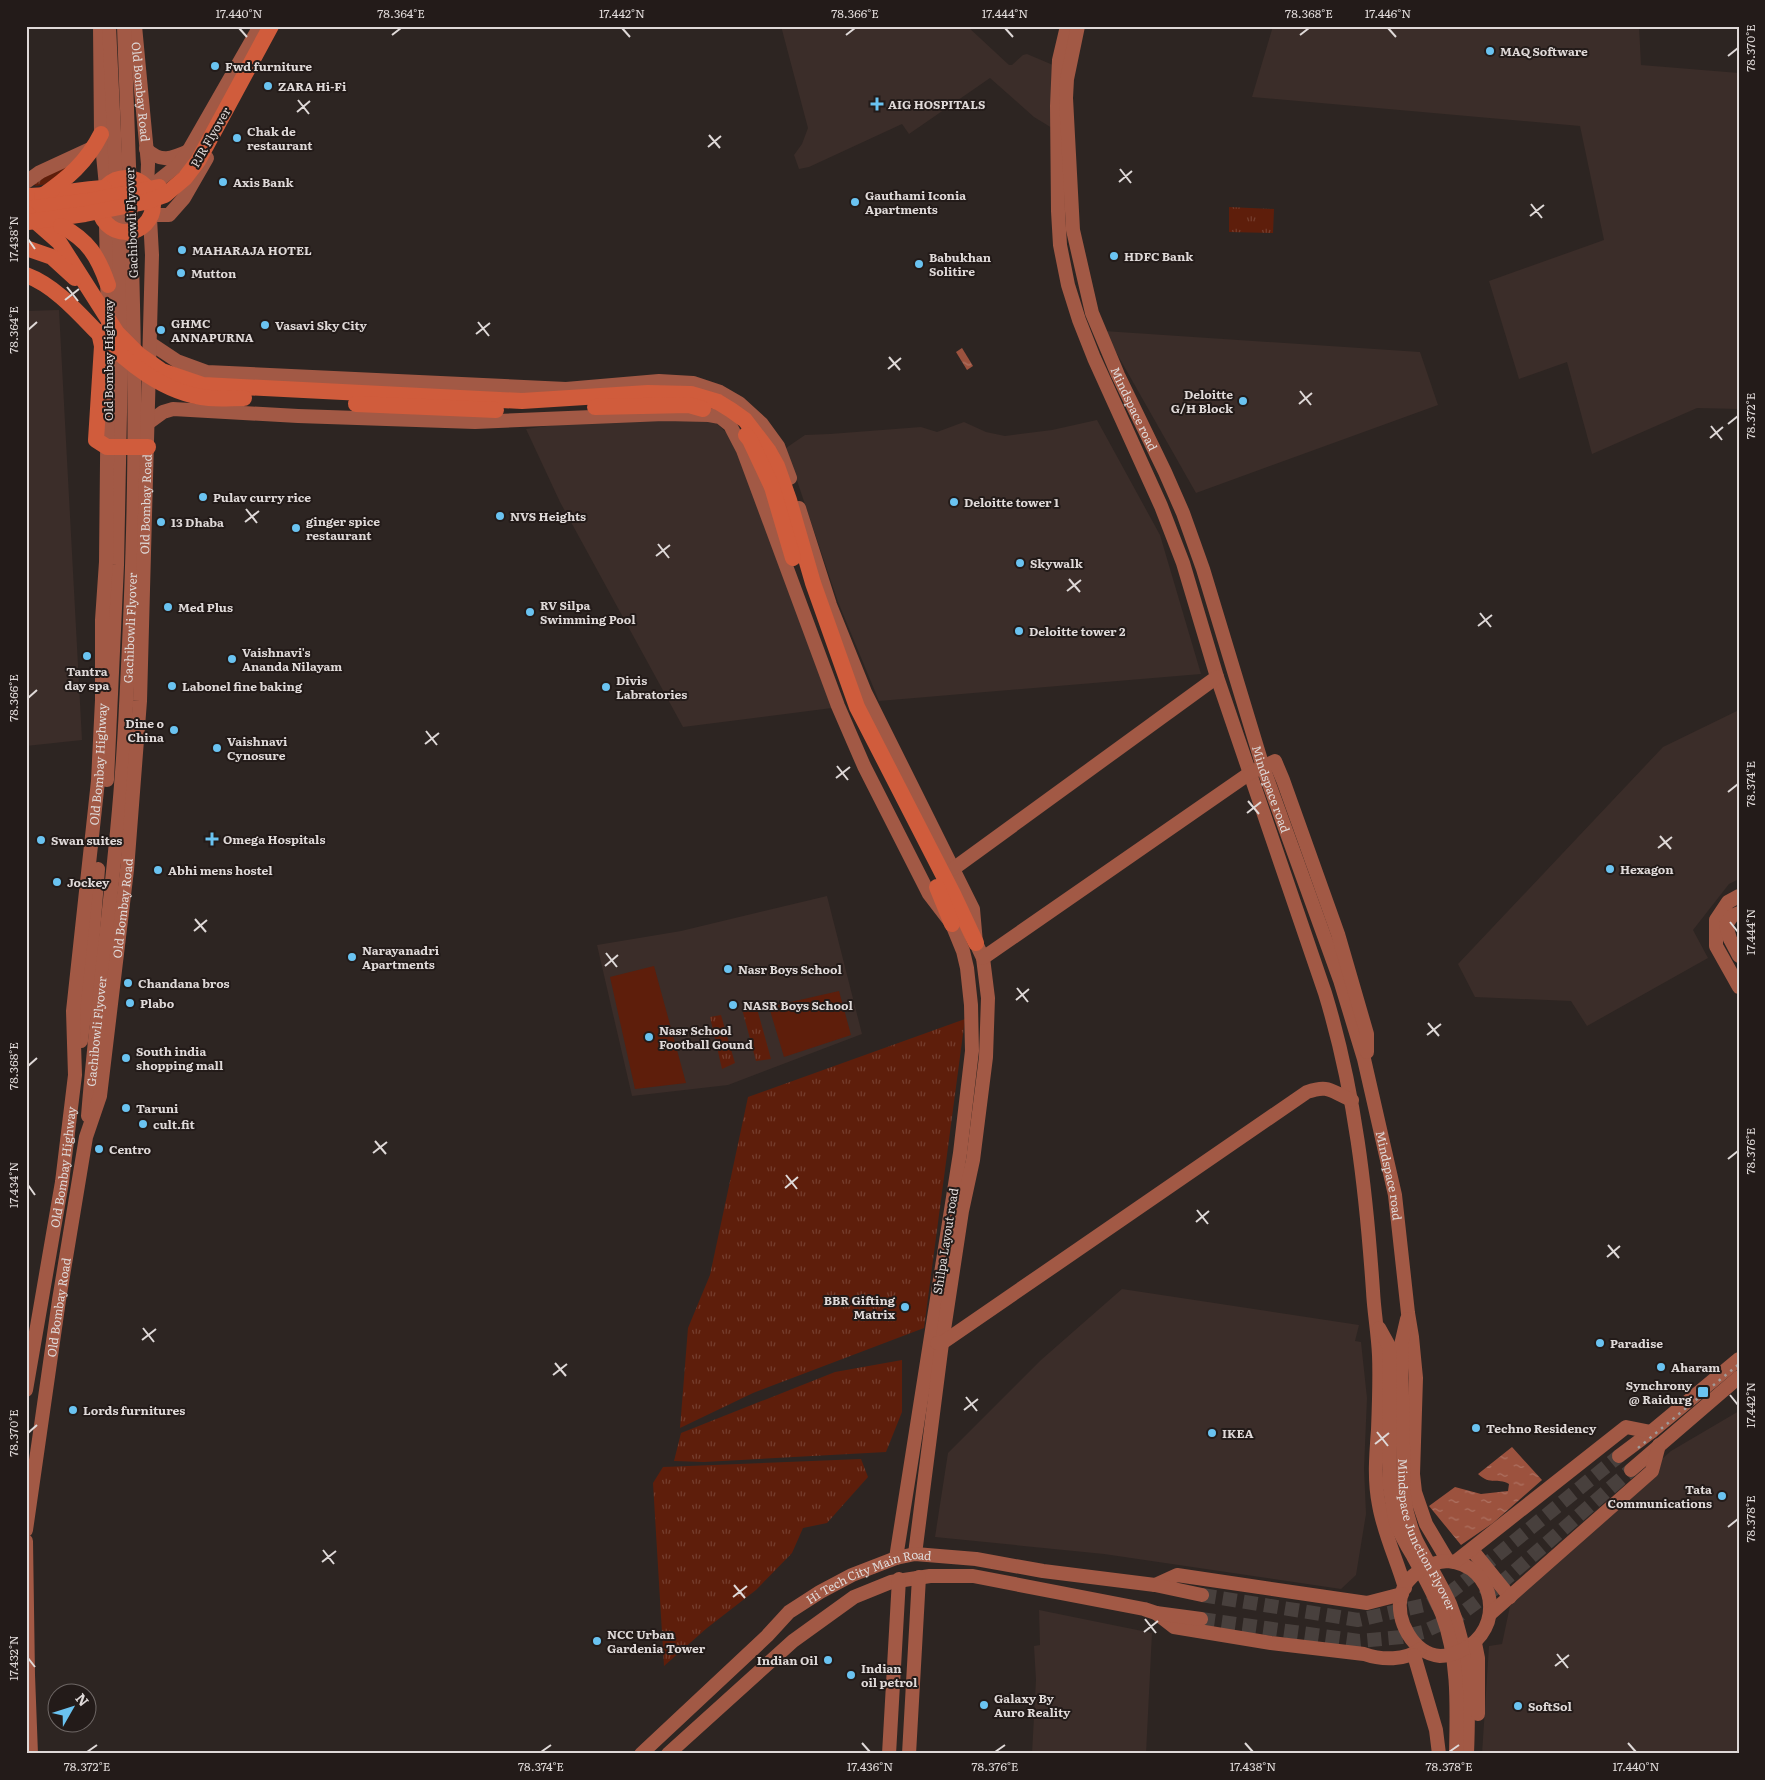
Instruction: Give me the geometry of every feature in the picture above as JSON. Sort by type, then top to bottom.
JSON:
[{"type":"highway","name":"PJR Flyover","points":[[26,209],[88,201],[158,188],[184,169],[236,76],[260,26]]},
{"type":"highway","name":"PJR Flyover","points":[[26,222],[85,214],[145,202],[165,195],[185,178],[198,161],[271,26]]},
{"type":"highway","points":[[34,196],[71,176],[84,162],[98,140]]},
{"type":"highway","points":[[34,196],[105,187],[118,179],[125,178],[141,182],[148,188],[153,203],[151,217],[144,226],[136,231],[127,233],[118,232],[104,222],[98,204],[105,187]]},
{"type":"highway","points":[[26,213],[59,242],[117,333],[138,354],[162,371],[203,385],[244,389],[522,400],[648,394],[691,394],[718,402],[745,420],[768,450],[777,466],[813,583],[857,707],[879,761],[943,899],[952,924]]},
{"type":"highway","points":[[26,232],[61,226],[104,222]]},
{"type":"highway","points":[[61,226],[75,233],[90,247],[101,265],[108,285]]},
{"type":"highway","points":[[26,248],[52,257],[78,282],[89,298],[98,324],[102,346],[96,440],[107,447],[148,447]]},
{"type":"highway","points":[[26,276],[60,295],[114,350],[141,370],[166,385],[191,395],[210,398],[261,398],[395,407],[490,410],[689,405],[726,416],[750,440],[766,472],[802,586],[851,717],[879,761],[953,894],[976,943]]},
{"type":"main road","points":[[100,26],[101,60],[98,140],[105,187]]},
{"type":"main road","name":"Gachibowli Flyover","points":[[86,1137],[87,1047],[91,958],[109,759],[117,565],[121,362],[119,239],[109,26]]},
{"type":"main road","name":"Gachibowli Flyover","points":[[75,1075],[87,1047],[113,879],[126,707],[131,573],[134,368],[124,26]]},
{"type":"main road","name":"Old Bombay Road","points":[[135,26],[148,188]]},
{"type":"main road","points":[[148,188],[178,165],[189,150],[260,26]]},
{"type":"main road","points":[[151,217],[169,215],[184,198],[277,26]]},
{"type":"main road","name":"Mindspace road","points":[[1067,26],[1059,60],[1057,113],[1060,245],[1068,284],[1079,320],[1094,358],[1161,506],[1183,563],[1218,677],[1340,980],[1364,1059],[1395,1195],[1416,1378],[1414,1492],[1426,1524],[1452,1562]]},
{"type":"main road","name":"Mindspace road","points":[[1078,26],[1067,79],[1066,98],[1073,230],[1083,279],[1092,313],[1118,375],[1166,472],[1203,569],[1256,770],[1339,1039],[1352,1100],[1366,1198],[1379,1353],[1376,1461],[1378,1504],[1385,1536],[1398,1566],[1403,1591]]},
{"type":"main road","points":[[101,60],[138,56]]},
{"type":"main road","points":[[26,182],[40,172],[98,140]]},
{"type":"main road","points":[[146,149],[155,157],[166,159],[189,150]]},
{"type":"main road","name":"Old Bombay Road","points":[[26,1530],[59,1300],[86,1137],[100,1096],[127,870],[140,701],[148,447],[151,217]]},
{"type":"main road","name":"Old Bombay Highway","points":[[26,1390],[62,1182],[75,1075],[73,1011],[98,781],[102,700],[102,620],[106,562],[108,285],[104,222]]},
{"type":"main road","name":"Shilpa Layout road","points":[[150,343],[177,361],[208,372],[566,389],[659,381],[693,383],[720,392],[740,403],[762,424],[778,446],[837,622],[865,692],[973,910],[976,943],[983,958],[988,998],[983,1081],[973,1160],[905,1496],[896,1558]]},
{"type":"main road","name":"Shilpa Layout road","points":[[148,423],[163,412],[172,409],[298,416],[475,422],[664,414],[708,415],[720,417],[730,425],[737,437],[764,505],[838,706],[864,766],[929,894],[952,924],[963,951],[970,995],[972,1051],[935,1343],[923,1496],[916,1554]]},
{"type":"main road","points":[[811,632],[837,622]]},
{"type":"main road","points":[[820,657],[847,646]]},
{"type":"main road","points":[[953,869],[1218,677]]},
{"type":"main road","points":[[983,958],[1256,770]]},
{"type":"main road","points":[[1739,896],[1728,902],[1716,946],[1739,987]]},
{"type":"main road","points":[[1721,922],[1739,913]]},
{"type":"main road","points":[[1721,922],[1739,956]]},
{"type":"main road","points":[[968,1078],[983,1081]]},
{"type":"main road","points":[[935,1343],[1306,1092],[1319,1088],[1330,1089],[1352,1100]]},
{"type":"main road","name":"Mindspace Junction Flyover","points":[[1408,1313],[1395,1346],[1390,1488],[1397,1526],[1424,1576],[1442,1614],[1448,1633],[1457,1688],[1456,1754]]},
{"type":"main road","name":"Mindspace Junction Flyover","points":[[1375,1321],[1395,1346],[1406,1512],[1416,1540],[1438,1578],[1460,1633],[1467,1668],[1469,1699],[1467,1754]]},
{"type":"main road","points":[[1619,1456],[1739,1359]]},
{"type":"main road","points":[[1630,1470],[1739,1377]]},
{"type":"main road","points":[[1452,1562],[1472,1550],[1626,1427],[1651,1432]]},
{"type":"main road","points":[[1490,1614],[1652,1471],[1659,1445]]},
{"type":"main road","points":[[905,1496],[923,1496]]},
{"type":"main road","points":[[26,1541],[31,1754]]},
{"type":"main road","points":[[1472,1550],[1510,1597]]},
{"type":"main road","name":"Hi Tech City Main Road","points":[[650,1751],[789,1612],[820,1592],[852,1575],[896,1558],[916,1554],[976,1559],[1043,1571],[1155,1585],[1202,1594]]},
{"type":"main road","points":[[1156,1613],[1174,1627],[1271,1643],[1364,1654],[1371,1649],[1404,1648],[1416,1649],[1442,1656],[1456,1653],[1475,1642],[1488,1624],[1490,1614],[1488,1591],[1475,1573],[1452,1562],[1440,1562],[1420,1570],[1411,1578],[1403,1591],[1401,1614],[1405,1628],[1416,1649],[1436,1730],[1439,1754]]},
{"type":"main road","points":[[1155,1585],[1177,1575],[1368,1603],[1403,1591]]},
{"type":"main road","name":"Hi Tech City Main Road","points":[[668,1754],[793,1641],[854,1597],[899,1579],[973,1576],[1144,1609],[1156,1613]]},
{"type":"main road","points":[[909,1754],[919,1577]]},
{"type":"main road","points":[[889,1754],[899,1579]]},
{"type":"main road","points":[[1156,1613],[1201,1619]]},
{"type":"main road","points":[[1475,1642],[1478,1658],[1476,1754]]},
{"type":"main road","points":[[30,1723],[39,1754]]},
{"type":"shaded area","name":"AIG HOSPITALS","points":[[781,26],[967,26],[1009,65],[1012,65],[1023,55],[1027,54],[1053,65],[1052,128],[1034,117],[990,78],[909,134],[902,124],[809,167],[799,169],[794,155],[802,144],[808,128]]},
{"type":"shaded area","points":[[1273,26],[1639,26],[1641,65],[1739,73],[1739,409],[1697,408],[1592,454],[1567,362],[1519,379],[1489,281],[1604,240],[1580,126],[1252,97]]},
{"type":"shaded area","points":[[59,310],[82,740],[26,746],[26,311]]},
{"type":"shaded area","points":[[1104,331],[1420,352],[1438,405],[1196,493]]},
{"type":"shaded area","points":[[588,420],[713,420],[732,438],[832,708],[683,727],[560,502],[526,429]]},
{"type":"shaded area","points":[[1097,420],[1160,535],[1201,674],[879,701],[838,602],[786,448],[805,435],[921,427],[937,432],[964,422],[986,432],[1005,436],[1052,430]]},
{"type":"shaded area","points":[[1739,710],[1739,879],[1729,884],[1693,930],[1708,958],[1587,1026],[1571,1001],[1475,997],[1458,964],[1663,747]]},
{"type":"shaded area","name":"NASR Boys School","points":[[827,896],[862,1034],[728,1085],[632,1096],[597,945],[681,931]]},
{"type":"shaded area","name":"IKEA","points":[[1122,1289],[1359,1325],[1355,1341],[1361,1342],[1367,1398],[1364,1469],[1366,1514],[1356,1575],[1341,1589],[1104,1554],[935,1537],[948,1453],[1041,1360]]},
{"type":"shaded area","points":[[1739,1411],[1739,1754],[1482,1754],[1489,1646],[1502,1644],[1510,1606],[1588,1524],[1671,1451]]},
{"type":"shaded area","points":[[1039,1610],[1152,1633],[1146,1754],[1032,1754],[1036,1680],[1034,1646],[1040,1645]]},
{"type":"green space","points":[[79,159],[47,184],[36,186],[32,183]]},
{"type":"green space","points":[[1229,207],[1274,209],[1273,233],[1229,232]]},
{"type":"green space","name":"Nasr School Football Gound","points":[[654,966],[686,1083],[635,1089],[610,977]]},
{"type":"green space","points":[[839,991],[851,1035],[784,1057],[769,1007]]},
{"type":"green space","points":[[756,1005],[771,1059],[756,1061],[742,1009]]},
{"type":"green space","points":[[721,1015],[735,1063],[722,1069],[710,1017]]},
{"type":"green space","points":[[965,1019],[924,1328],[753,1393],[680,1428],[688,1328],[710,1275],[748,1097]]},
{"type":"green space","points":[[902,1360],[902,1412],[886,1452],[704,1462],[674,1461],[681,1433],[835,1372]]},
{"type":"green space","points":[[861,1459],[868,1477],[827,1523],[803,1528],[792,1553],[756,1590],[707,1628],[664,1666],[653,1483],[663,1467]]},
{"type":"water","points":[[962,348],[973,366],[967,370],[956,352]]},
{"type":"water","points":[[1512,1447],[1542,1480],[1493,1523],[1461,1545],[1429,1506],[1455,1487],[1481,1494],[1508,1491],[1509,1484],[1501,1481],[1490,1481],[1478,1474]]},
{"type":"tunnel","points":[[1202,1595],[1358,1620],[1429,1604],[1447,1595],[1619,1456]]},
{"type":"tunnel","points":[[1201,1619],[1359,1641],[1402,1637],[1423,1632],[1458,1616],[1493,1590],[1631,1470]]},
{"type":"railway","points":[[1638,1448],[1739,1364]]},
{"type":"place","name":"MAQ Software","points":[[1490,51]]},
{"type":"place","name":"Fwd furniture","points":[[215,66]]},
{"type":"place","name":"ZARA Hi-Fi","points":[[268,86]]},
{"type":"place","name":"AIG HOSPITALS","points":[[877,104]]},
{"type":"place","name":"Chak de restaurant","points":[[237,138]]},
{"type":"place","name":"Axis Bank","points":[[223,182]]},
{"type":"place","name":"Gauthami Iconia Apartments","points":[[855,202]]},
{"type":"place","name":"MAHARAJA HOTEL","points":[[182,250]]},
{"type":"place","name":"HDFC Bank","points":[[1114,256]]},
{"type":"place","name":"Babukhan Solitire","points":[[919,264]]},
{"type":"place","name":"Mutton","points":[[181,273]]},
{"type":"place","name":"Vasavi Sky City","points":[[265,325]]},
{"type":"place","name":"GHMC ANNAPURNA","points":[[161,330]]},
{"type":"place","name":"Deloitte G/H Block","points":[[1243,401]]},
{"type":"place","name":"Pulav curry rice","points":[[203,497]]},
{"type":"place","name":"Deloitte tower 1","points":[[954,502]]},
{"type":"place","name":"NVS Heights","points":[[500,516]]},
{"type":"place","name":"13 Dhaba","points":[[161,522]]},
{"type":"place","name":"ginger spice restaurant","points":[[296,528]]},
{"type":"place","name":"Skywalk","points":[[1020,563]]},
{"type":"place","name":"Med Plus","points":[[168,607]]},
{"type":"place","name":"RV Silpa Swimming Pool","points":[[530,612]]},
{"type":"place","name":"Deloitte tower 2","points":[[1019,631]]},
{"type":"place","name":"Tantra day spa","points":[[87,656]]},
{"type":"place","name":"Vaishnavi's Ananda Nilayam","points":[[232,659]]},
{"type":"place","name":"Labonel fine baking","points":[[172,686]]},
{"type":"place","name":"Divis Labratories","points":[[606,687]]},
{"type":"place","name":"Dine o China","points":[[174,730]]},
{"type":"place","name":"Vaishnavi Cynosure","points":[[217,748]]},
{"type":"place","name":"Omega Hospitals","points":[[212,839]]},
{"type":"place","name":"Swan suites","points":[[41,840]]},
{"type":"place","name":"Hexagon","points":[[1610,869]]},
{"type":"place","name":"Abhi mens hostel","points":[[158,870]]},
{"type":"place","name":"Jockey","points":[[57,882]]},
{"type":"place","name":"Narayanadri Apartments","points":[[352,957]]},
{"type":"place","name":"Nasr Boys School","points":[[728,969]]},
{"type":"place","name":"Chandana bros","points":[[128,983]]},
{"type":"place","name":"Plabo","points":[[130,1003]]},
{"type":"place","name":"NASR Boys School","points":[[733,1005]]},
{"type":"place","name":"Nasr School Football Gound","points":[[649,1037]]},
{"type":"place","name":"South india shopping mall","points":[[126,1058]]},
{"type":"place","name":"Taruni","points":[[126,1108]]},
{"type":"place","name":"cult.fit","points":[[143,1124]]},
{"type":"place","name":"Centro","points":[[99,1149]]},
{"type":"place","name":"BBR Gifting Matrix","points":[[905,1307]]},
{"type":"place","name":"Paradise","points":[[1600,1343]]},
{"type":"place","name":"Aharam","points":[[1661,1367]]},
{"type":"place","name":"Synchrony @ Raidurg","points":[[1703,1392]]},
{"type":"place","name":"Lords furnitures","points":[[73,1410]]},
{"type":"place","name":"Techno Residency","points":[[1476,1428]]},
{"type":"place","name":"IKEA","points":[[1212,1433]]},
{"type":"place","name":"Tata Communications","points":[[1722,1496]]},
{"type":"place","name":"NCC Urban Gardenia Tower","points":[[597,1641]]},
{"type":"place","name":"Indian Oil","points":[[828,1660]]},
{"type":"place","name":"Indian oil petrol","points":[[851,1675]]},
{"type":"place","name":"Galaxy By Auro Reality","points":[[984,1705]]},
{"type":"place","name":"SoftSol","points":[[1518,1706]]}]
